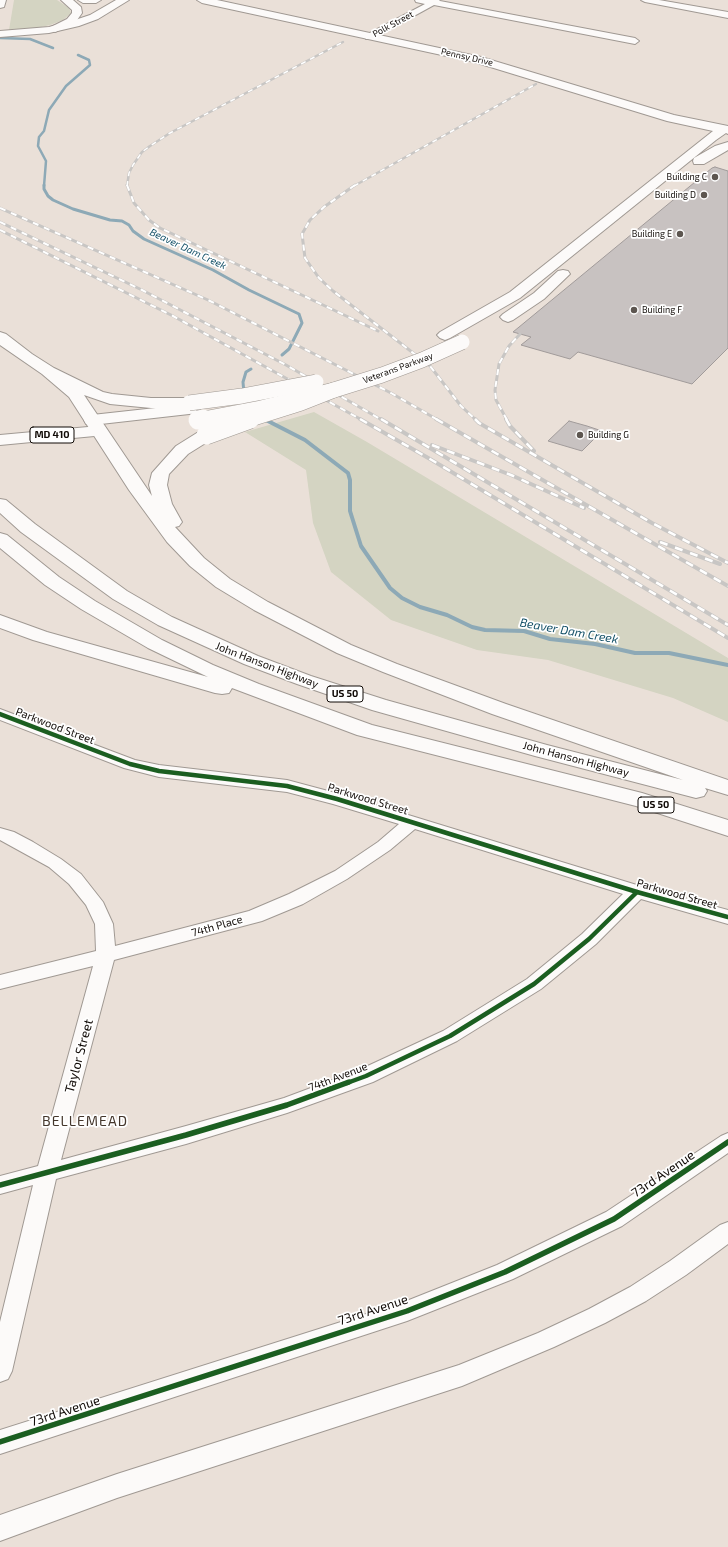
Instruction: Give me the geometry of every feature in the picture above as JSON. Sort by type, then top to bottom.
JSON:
[{"type":"main road","points":[[0,5],[1,0]]},
{"type":"main road","points":[[55,29],[71,21],[77,13],[77,9],[66,0]]},
{"type":"main road","points":[[83,0],[96,0]]},
{"type":"main road","points":[[0,34],[55,29],[84,21],[124,0]]},
{"type":"main road","name":"Pennsy Drive","points":[[202,0],[491,62],[671,118],[727,131]]},
{"type":"main road","points":[[671,118],[695,132],[699,137],[700,141],[696,157]]},
{"type":"main road","name":"Veterans Parkway","points":[[640,212],[696,157],[712,137],[727,131]]},
{"type":"main road","points":[[696,157],[728,146]]},
{"type":"main road","name":"Veterans Parkway","points":[[196,417],[242,396],[316,382],[366,367],[445,335],[515,295],[696,157]]},
{"type":"main road","points":[[495,324],[515,313],[539,296],[557,279],[611,236]]},
{"type":"main road","points":[[0,337],[26,357],[83,389],[110,399],[151,403],[196,417],[182,450],[161,473],[158,485],[163,504],[178,532],[204,561],[261,606]]},
{"type":"main road","name":"Veterans Parkway","points":[[196,417],[231,425],[300,403],[422,360],[468,338]]},
{"type":"main road","points":[[48,370],[75,394],[138,490],[174,538],[197,562],[223,584],[261,606],[344,649],[390,668],[499,709],[728,788]]},
{"type":"main road","name":"MD 410","points":[[1,436],[196,417]]},
{"type":"main road","name":"John Hanson Highway","points":[[0,504],[28,528],[120,595],[165,621],[251,660],[379,706],[672,784],[728,801]]},
{"type":"main road","name":"John Hanson Highway","points":[[0,539],[52,580],[88,605],[155,644],[206,669],[252,689],[365,730],[642,800],[728,828]]},
{"type":"main road","points":[[0,621],[40,636],[365,730]]},
{"type":"street","points":[[419,0],[435,1],[635,41]]},
{"type":"street","points":[[645,0],[728,15]]},
{"type":"street","name":"Polk Street","points":[[369,37],[435,1]]},
{"type":"street","name":"Parkwood Street","points":[[0,714],[130,764],[159,771],[287,786],[413,822],[450,835],[637,892],[728,917]]},
{"type":"street","name":"74th Place","points":[[0,982],[106,954],[191,934],[248,918],[296,898],[341,875],[384,846],[413,822]]},
{"type":"street","name":"Taylor Street","points":[[0,834],[8,836],[27,846],[55,863],[75,879],[94,902],[104,924],[106,954],[47,1173],[0,1371]]},
{"type":"street","name":"74th Avenue","points":[[0,1185],[186,1135],[287,1105],[380,1070],[450,1036],[534,984],[589,939],[637,892]]},
{"type":"street","name":"73rd Avenue","points":[[0,1442],[407,1311],[505,1272],[614,1219],[728,1142]]},
{"type":"street","points":[[0,1528],[117,1486],[462,1375],[546,1340],[597,1316],[638,1294],[728,1232]]},
{"type":"green space","points":[[14,0],[57,0],[69,8],[71,13],[63,20],[50,25],[32,29],[9,30]]},
{"type":"green space","points":[[314,412],[367,442],[728,658],[728,722],[673,698],[548,660],[477,650],[391,620],[331,572],[313,523],[306,470],[245,432]]},
{"type":"building","name":"Building F","points":[[715,167],[728,171],[728,348],[692,384],[578,352],[570,359],[521,345],[531,337],[513,332]]},
{"type":"building","name":"Building G","points":[[569,421],[602,431],[582,451],[548,441]]},
{"type":"waterway","name":"Beaver Dam Creek","points":[[0,38],[30,39],[53,48]]},
{"type":"waterway","name":"Beaver Dam Creek","points":[[44,186],[46,161],[38,146],[39,137],[44,131],[49,110],[66,86],[90,65],[89,60],[78,55]]},
{"type":"waterway","name":"Beaver Dam Creek","points":[[44,186],[48,196],[53,200],[73,209],[110,220],[122,221],[129,225],[133,231],[144,239],[213,270],[249,290],[299,314],[302,323],[289,349],[282,355]]},
{"type":"waterway","name":"Beaver Dam Creek","points":[[244,394],[243,382],[246,372],[251,369]]},
{"type":"waterway","name":"Beaver Dam Creek","points":[[264,419],[305,440],[348,473],[350,480],[350,511],[361,546],[390,588],[402,598],[420,607],[447,615],[472,627],[485,630],[524,631],[550,639],[595,644],[635,653],[669,653],[728,665]]},
{"type":"railway","points":[[127,185],[129,173],[133,165],[142,152],[150,146],[170,133],[343,42]]},
{"type":"railway","points":[[354,186],[536,84]]},
{"type":"railway","points":[[127,185],[134,203],[149,220],[160,228],[378,331]]},
{"type":"railway","points":[[355,185],[324,207],[310,220],[302,234],[305,258],[319,278],[333,291],[430,366],[461,406],[476,420]]},
{"type":"railway","points":[[0,208],[208,300],[391,393],[438,420]]},
{"type":"railway","points":[[0,222],[142,290],[286,365],[382,420]]},
{"type":"railway","points":[[0,230],[173,316],[362,420]]},
{"type":"railway","points":[[507,420],[496,400],[495,390],[499,364],[509,346],[520,334]]},
{"type":"railway","points":[[360,419],[430,459],[728,638]]},
{"type":"railway","points":[[381,419],[728,625]]},
{"type":"railway","points":[[436,419],[728,586]]},
{"type":"railway","points":[[506,419],[510,426],[534,451]]},
{"type":"railway","points":[[476,420],[652,523],[728,563]]},
{"type":"railway","points":[[432,445],[511,475],[584,508]]},
{"type":"railway","points":[[660,542],[720,564]]},
{"type":"cycle path","points":[[0,714],[130,764],[159,771],[287,786],[337,799],[637,892],[728,917]]},
{"type":"cycle path","points":[[0,1185],[186,1135],[287,1105],[366,1076],[450,1036],[534,984],[589,939],[637,892]]},
{"type":"cycle path","points":[[0,1442],[407,1311],[505,1272],[614,1219],[728,1142]]},
{"type":"place","name":"Building C","points":[[715,177]]},
{"type":"place","name":"Building D","points":[[704,195]]},
{"type":"place","name":"Building E","points":[[680,234]]},
{"type":"place","name":"Building F","points":[[634,310]]},
{"type":"place","name":"Building G","points":[[580,435]]},
{"type":"district","name":"BELLEMEAD","points":[[85,1121]]}]
